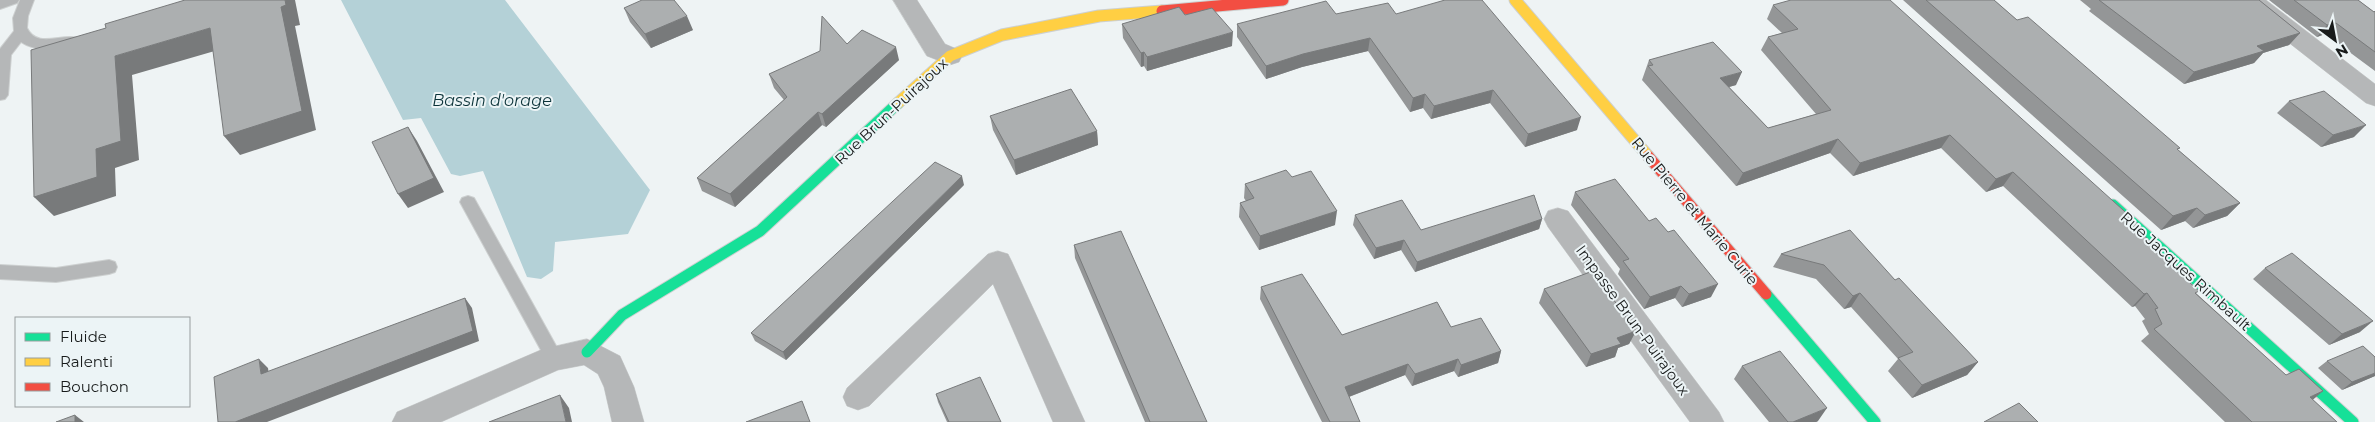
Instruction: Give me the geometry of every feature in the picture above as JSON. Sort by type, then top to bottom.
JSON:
[{"type":"street","points":[[905,0],[936,50],[950,56]]},
{"type":"street","name":"Rue Brun-Puirajoux","points":[[587,352],[622,315],[727,253],[760,231],[950,56],[1002,35],[1099,16],[1283,0]]},
{"type":"street","name":"Rue Pierre et Marie Curie","points":[[1516,0],[1875,422]]},
{"type":"street","points":[[2250,0],[2375,97]]},
{"type":"street","name":"Rue Jacques Rimbault","points":[[2100,194],[2353,422]]},
{"type":"street","name":"Impasse Brun-Puirajoux","points":[[1558,219],[1708,422]]},
{"type":"street","points":[[858,397],[998,262],[1069,422]]},
{"type":"street","points":[[408,422],[554,358],[587,352],[609,365],[619,387],[628,422]]},
{"type":"lane","points":[[0,4],[12,0]]},
{"type":"lane","points":[[27,0],[20,18],[21,32],[28,41],[40,44],[58,44],[90,37]]},
{"type":"lane","points":[[0,95],[4,54],[21,32]]},
{"type":"lane","points":[[468,202],[554,358]]},
{"type":"lane","points":[[0,272],[56,275],[109,267]]},
{"type":"water","name":"Bassin d'orage","points":[[341,0],[505,0],[650,190],[628,234],[555,242],[553,271],[541,279],[527,277],[483,171],[460,176],[451,174],[421,118],[403,120]]},
{"type":"building","points":[[185,0],[285,0],[286,5],[281,7],[302,111],[224,136],[210,28],[115,56],[121,141],[96,149],[97,177],[34,197],[31,50],[106,28],[105,24]]},
{"type":"building","points":[[642,0],[674,0],[687,16],[645,34],[624,8]]},
{"type":"building","points":[[1445,0],[1482,0],[1581,117],[1528,134],[1493,90],[1434,106],[1425,94],[1413,98],[1370,38],[1303,54],[1266,66],[1237,24],[1326,1],[1336,14],[1388,3],[1396,14]]},
{"type":"building","points":[[1791,0],[1890,0],[2143,228],[2138,230],[2161,251],[2157,253],[2199,291],[2195,293],[2286,375],[2299,369],[2323,391],[2310,397],[2337,422],[2252,422],[2154,329],[2162,324],[2155,309],[2158,308],[2147,293],[2144,294],[2013,172],[1996,179],[1950,135],[1860,163],[1838,139],[1743,173],[1648,66],[1653,65],[1649,60],[1713,42],[1742,72],[1720,78],[1768,128],[1831,110],[1768,37],[1798,29],[1773,5]]},
{"type":"building","points":[[1926,0],[1994,0],[2017,20],[2028,17],[2180,148],[2177,149],[2240,203],[2205,215],[2197,208],[2173,216]]},
{"type":"building","points":[[2099,0],[2259,0],[2300,33],[2257,46],[2264,51],[2194,72]]},
{"type":"building","points":[[2294,0],[2358,0],[2375,11],[2375,52],[2336,23],[2327,25]]},
{"type":"building","points":[[1179,7],[1185,15],[1212,8],[1233,32],[1147,57],[1144,52],[1141,53],[1122,24]]},
{"type":"building","points":[[822,16],[847,44],[862,30],[896,47],[822,114],[818,112],[730,194],[697,178],[787,97],[769,74],[820,51]]},
{"type":"building","points":[[1071,89],[1097,131],[1014,160],[990,116]]},
{"type":"building","points":[[2324,91],[2366,125],[2333,135],[2289,101]]},
{"type":"building","points":[[408,127],[434,178],[398,194],[372,142]]},
{"type":"building","points":[[935,162],[962,176],[783,352],[751,333]]},
{"type":"building","points":[[1286,170],[1292,177],[1311,171],[1337,211],[1260,236],[1240,203],[1254,198],[1245,184]]},
{"type":"building","points":[[1615,179],[1649,221],[1656,218],[1668,232],[1674,230],[1718,284],[1689,294],[1681,286],[1650,297],[1623,261],[1629,259],[1575,192]]},
{"type":"building","points":[[1534,195],[1542,219],[1417,262],[1404,240],[1376,248],[1355,215],[1402,200],[1421,230]]},
{"type":"building","points":[[1850,230],[1895,280],[1899,278],[1978,362],[1922,385],[1898,358],[1913,352],[1860,293],[1853,296],[1824,265],[1781,254]]},
{"type":"building","points":[[1121,231],[1207,422],[1150,422],[1074,245]]},
{"type":"building","points":[[2292,253],[2373,321],[2342,334],[2265,268]]},
{"type":"building","points":[[1593,271],[1636,331],[1617,338],[1621,344],[1591,354],[1544,289]]},
{"type":"building","points":[[1302,274],[1342,335],[1437,302],[1451,327],[1481,318],[1501,351],[1461,365],[1458,359],[1415,374],[1408,364],[1345,387],[1360,422],[1330,422],[1261,287]]},
{"type":"building","points":[[465,298],[473,331],[235,422],[218,422],[214,377],[259,359],[261,374]]},
{"type":"building","points":[[2363,346],[2375,357],[2375,373],[2352,382],[2327,361]]},
{"type":"building","points":[[1780,351],[1827,408],[1793,422],[1788,422],[1742,366]]},
{"type":"building","points":[[980,377],[1001,422],[949,422],[936,394]]},
{"type":"building","points":[[560,395],[566,422],[489,422]]},
{"type":"building","points":[[802,401],[810,422],[746,422]]},
{"type":"building","points":[[2019,403],[2038,422],[1984,422]]},
{"type":"building","points":[[75,415],[75,422],[56,422]]},
{"type":"traffic: fast","points":[[587,352],[622,315],[760,231],[898,103]]},
{"type":"traffic: fast","points":[[2113,205],[2353,422]]},
{"type":"traffic: fast","points":[[1766,294],[1875,422]]},
{"type":"traffic: slow","points":[[1515,0],[1648,156]]},
{"type":"traffic: slow","points":[[898,103],[950,56],[1002,35],[1099,16],[1162,11]]},
{"type":"traffic: jam","points":[[1162,11],[1283,0]]},
{"type":"traffic: jam","points":[[1648,156],[1766,294]]}]
